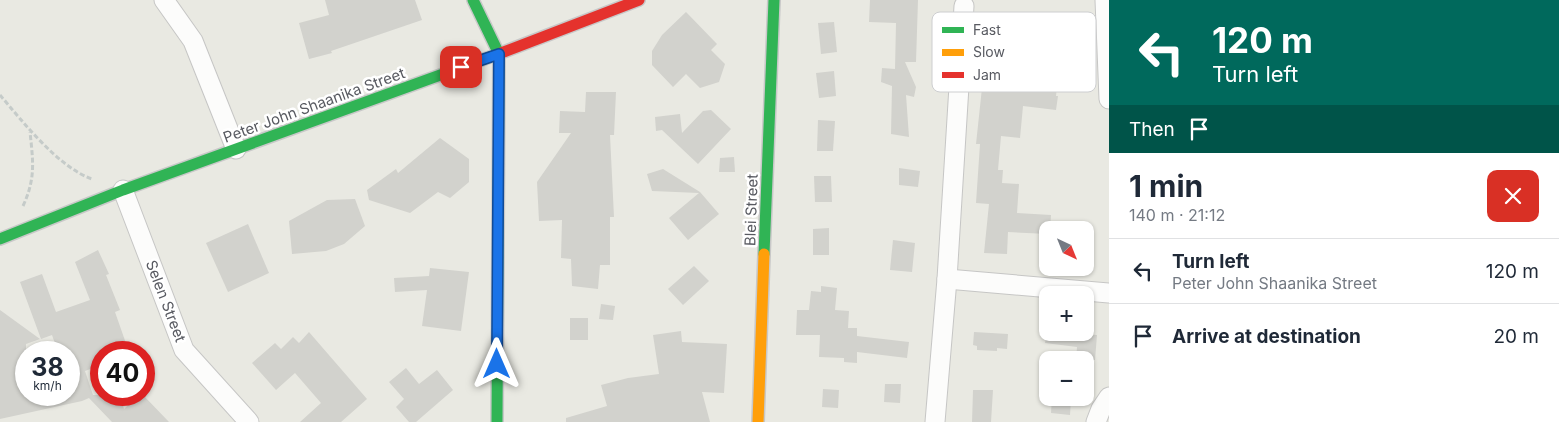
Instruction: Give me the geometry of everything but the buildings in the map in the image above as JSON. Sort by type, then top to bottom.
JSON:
[{"type":"street","points":[[164,0],[193,41],[236,149]]},
{"type":"street","points":[[473,0],[499,54],[497,422]]},
{"type":"street","name":"Peter John Shaanika Street","points":[[0,239],[123,190],[499,54],[639,0]]},
{"type":"street","name":"Blei Street","points":[[758,422],[774,0]]},
{"type":"street","points":[[1105,0],[1109,99]]},
{"type":"street","points":[[964,6],[964,12]]},
{"type":"street","points":[[935,422],[947,279],[959,92]]},
{"type":"street","name":"Selen Street","points":[[123,190],[184,350],[249,422]]},
{"type":"street","points":[[947,279],[1109,293]]},
{"type":"street","points":[[1096,422],[1101,409],[1109,397]]},
{"type":"path","points":[[0,95],[30,131],[70,166],[88,178],[97,181]]},
{"type":"path","points":[[23,207],[29,192],[34,169],[30,131]]},
{"type":"traffic: fast","points":[[473,0],[499,54],[497,422]]},
{"type":"traffic: fast","points":[[764,254],[774,0]]},
{"type":"traffic: fast","points":[[0,239],[123,190],[501,53]]},
{"type":"traffic: slow","points":[[758,422],[764,254]]},
{"type":"traffic: jam","points":[[501,53],[639,0]]},
{"type":"route","points":[[461,67],[499,54],[497,364]]}]
